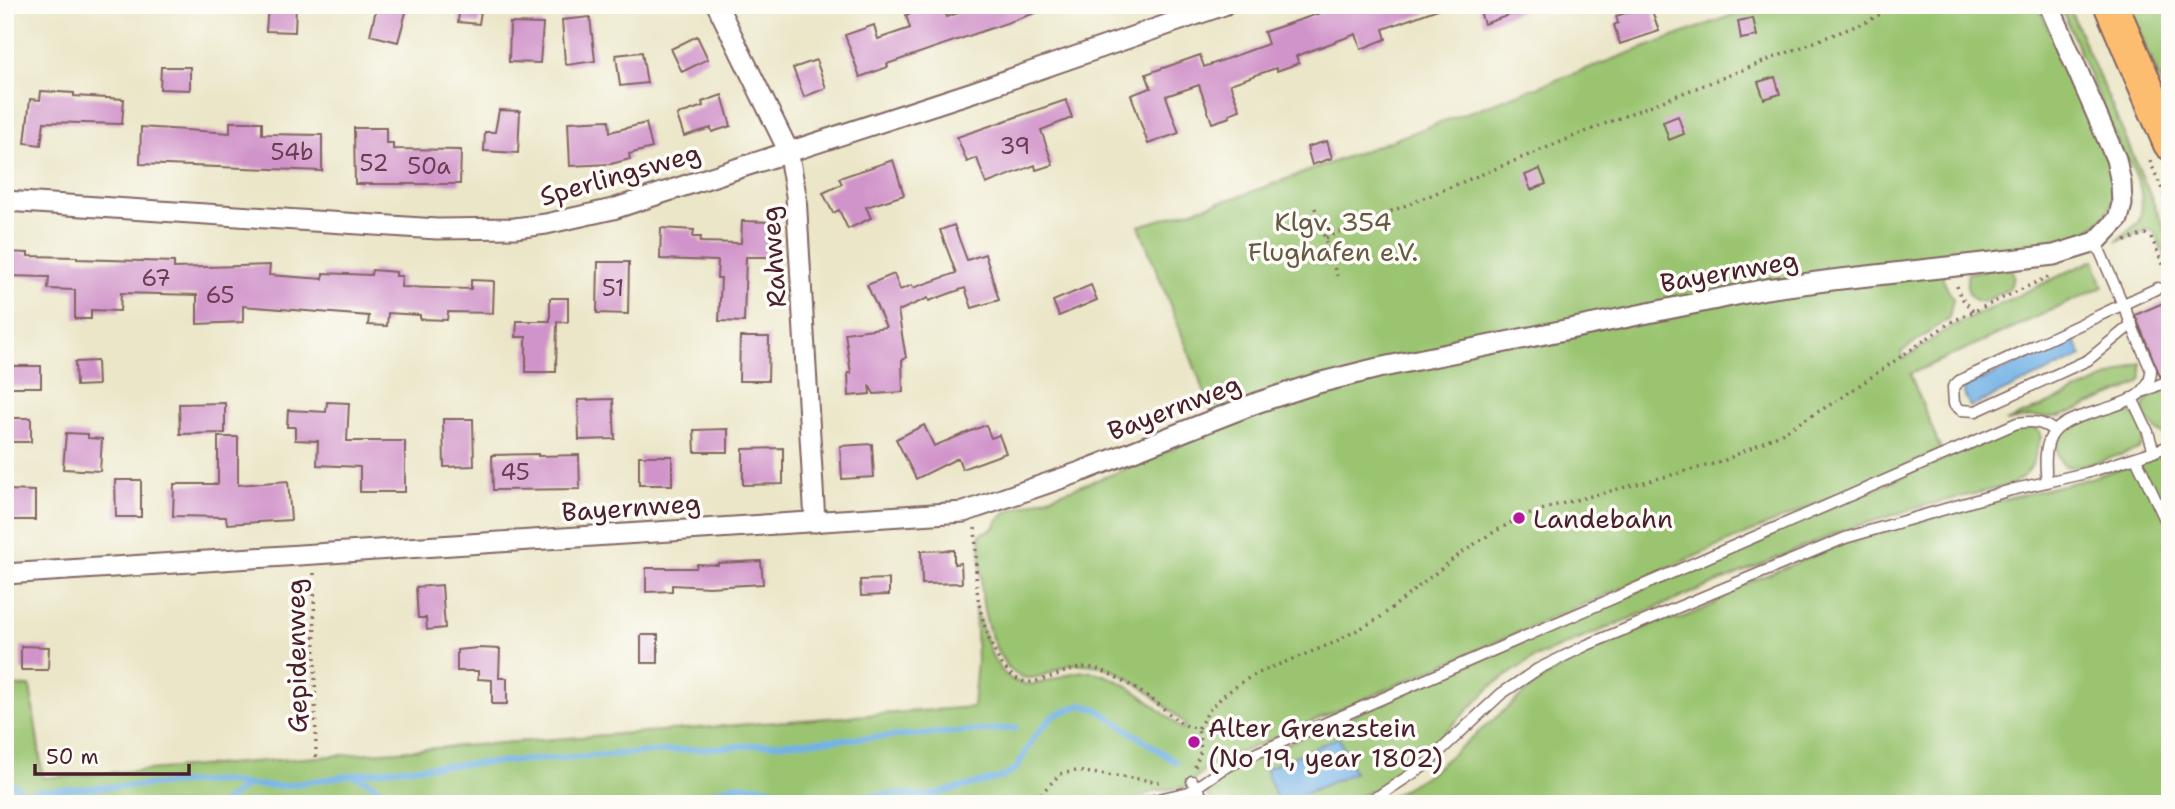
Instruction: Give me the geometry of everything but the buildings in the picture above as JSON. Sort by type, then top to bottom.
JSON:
[{"type":"highway","points":[[2111,5],[2170,143]]},
{"type":"street","name":"Rahweg","points":[[717,5],[788,150],[796,195],[815,522]]},
{"type":"street","name":"Sperlingsweg","points":[[5,201],[437,229],[515,228],[546,224],[613,209],[973,92],[1224,5]]},
{"type":"street","points":[[2049,5],[2116,159],[2121,183],[2122,204],[2118,219],[2098,248]]},
{"type":"street","name":"Bayernweg","points":[[5,575],[975,510],[1259,402],[1366,371],[1730,296],[1832,280],[2098,248]]},
{"type":"lane","points":[[2098,248],[2151,370],[2151,380],[2145,391]]},
{"type":"lane","points":[[2132,324],[2088,360],[1976,411],[1961,410],[1954,404],[1953,387],[1959,381],[2158,288]]},
{"type":"lane","points":[[2047,482],[2045,463],[2054,431],[2064,424],[2170,380]]},
{"type":"lane","points":[[2132,398],[2154,452]]},
{"type":"lane","points":[[1138,804],[1180,795],[1193,781],[2017,424],[2046,424],[2054,431]]},
{"type":"lane","points":[[1362,804],[1424,766],[1501,694],[1538,669],[1587,645],[1845,538],[1925,513],[2086,473],[2170,446]]},
{"type":"lane","points":[[2136,458],[2170,530]]},
{"type":"lane","points":[[1193,781],[1207,804]]},
{"type":"path","points":[[1326,238],[1623,116],[1866,22],[1898,5]]},
{"type":"path","points":[[1315,208],[1337,276]]},
{"type":"path","points":[[2098,248],[2145,234],[2151,237],[2170,280]]},
{"type":"path","points":[[1954,267],[1960,296],[1973,311]]},
{"type":"path","points":[[1193,781],[1194,768],[1201,750],[1198,728],[1210,709],[1224,695],[1265,670],[1331,644],[1378,619],[1472,546],[1519,519],[1553,506],[1721,462],[1780,434],[1838,400],[1951,322],[2053,274]]},
{"type":"path","points":[[975,510],[979,607],[995,655],[1010,676],[1027,682],[1045,679],[1074,667],[1099,669],[1156,702],[1184,727],[1198,728]]},
{"type":"path","name":"Gepidenweg","points":[[313,554],[316,758]]},
{"type":"path","points":[[1031,804],[1060,774],[1076,771],[1164,783]]},
{"type":"green space","name":"Klgv. 354 Flughafen e.V.","points":[[1760,5],[2038,5],[2110,165],[2113,191],[2110,207],[2099,222],[2081,233],[2059,243],[2034,249],[1940,264],[1944,282],[1953,299],[1949,318],[1901,352],[1904,359],[1952,326],[2094,260],[2103,287],[1910,374],[1941,450],[1209,766],[1185,787],[1154,791],[1123,804],[5,804],[5,687],[30,686],[43,778],[973,707],[977,660],[975,606],[991,652],[1007,676],[1018,682],[1033,684],[1079,672],[1098,673],[1133,689],[1183,730],[1185,724],[1146,690],[1113,670],[1101,666],[1074,664],[1034,678],[1018,675],[1002,660],[996,649],[987,625],[982,595],[980,534],[994,528],[1007,512],[1113,474],[1219,429],[1139,226],[1243,195]]},
{"type":"green space","points":[[2060,5],[2068,5],[2170,241],[2170,268],[2155,233],[2149,229],[2116,241],[2138,223],[2142,205],[2140,187],[2123,155]]},
{"type":"green space","points":[[2128,5],[2170,5],[2170,104]]},
{"type":"green space","points":[[2011,266],[2014,277],[2009,289],[1983,302],[1970,295],[1967,287],[1968,273]]},
{"type":"green space","points":[[2141,363],[2142,378],[2128,389],[2059,417],[2030,417],[2006,422]]},
{"type":"green space","points":[[2170,388],[2168,437],[2153,426],[2144,410],[2148,399]]},
{"type":"green space","points":[[2125,411],[2136,416],[2142,426],[2143,438],[2139,449],[2081,467],[2064,466],[2057,452],[2063,433],[2086,421]]},
{"type":"green space","points":[[2031,426],[2037,429],[2041,437],[2031,467],[2011,485],[1923,506],[1845,530],[1534,658],[1494,684],[1416,761],[1378,788],[1341,804],[1214,804],[1207,795],[1205,788],[1225,771],[2017,427]]},
{"type":"green space","points":[[2170,453],[2170,804],[1378,804],[1430,773],[1544,677],[1591,651],[1663,619],[1680,619],[1713,605],[1730,590],[1848,542],[1926,519],[2087,479]]},
{"type":"water","points":[[2074,338],[2082,356],[1970,407],[1962,389]]},
{"type":"water","points":[[1339,737],[1354,773],[1279,804],[1265,769]]},
{"type":"waterway","points":[[682,804],[733,785],[758,786],[816,802],[844,797],[901,794],[927,796],[1003,777],[1016,769],[1034,737],[1053,716],[1081,705],[1097,709],[1176,762]]},
{"type":"waterway","points":[[352,775],[393,769],[1016,728]]},
{"type":"waterway","points":[[220,804],[248,785],[281,786],[352,775],[370,782],[398,804]]},
{"type":"waterway","points":[[5,778],[26,794],[33,804]]},
{"type":"waterway","points":[[26,794],[36,791],[222,781],[248,785]]},
{"type":"place","name":"Landebahn","points":[[1519,518]]},
{"type":"place","name":"Alter Grenzstein (No 19, year 1802)","points":[[1194,742]]}]
